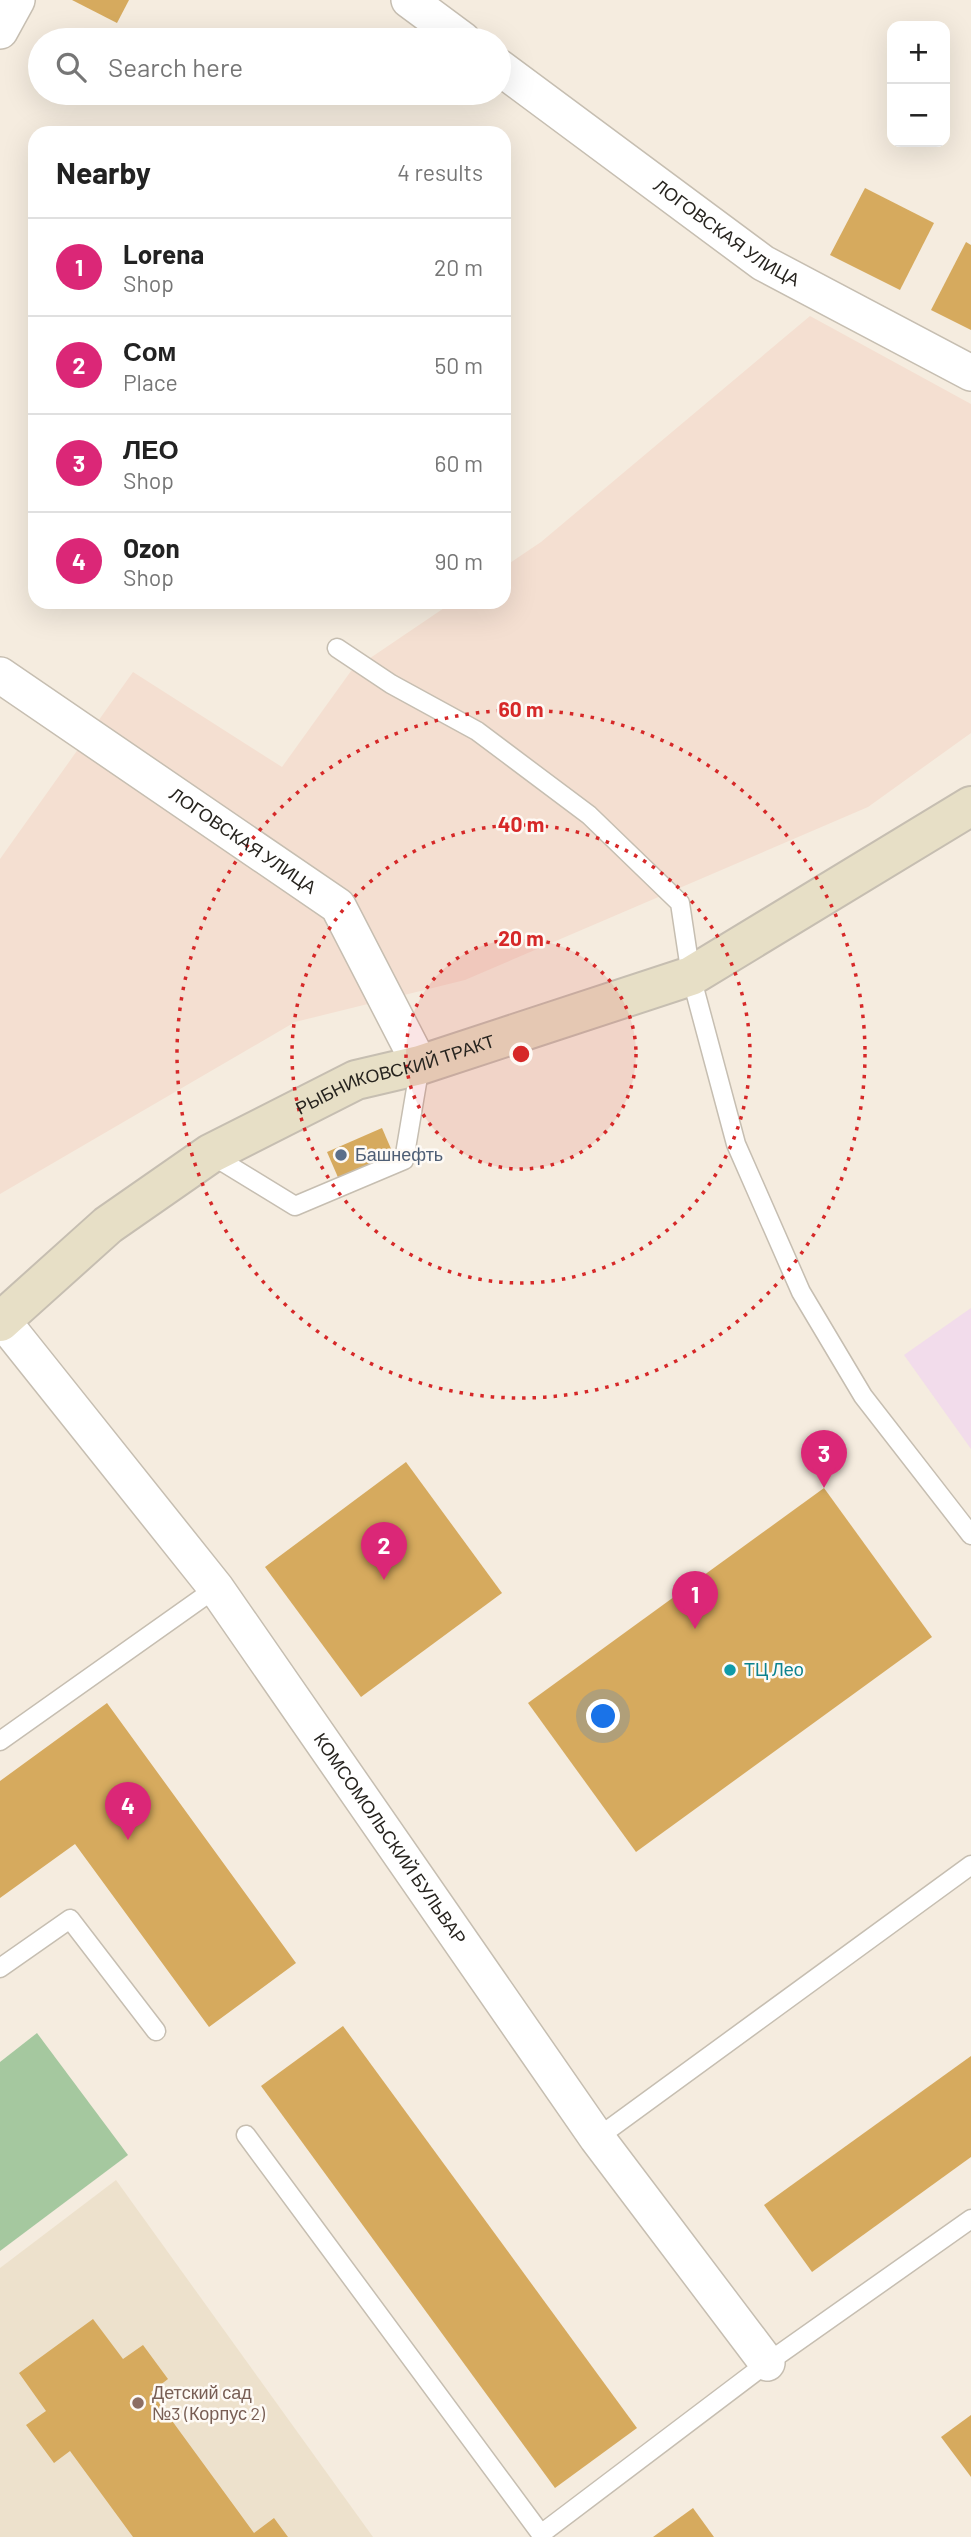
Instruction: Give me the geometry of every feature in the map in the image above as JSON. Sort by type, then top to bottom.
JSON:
[{"type":"main road","name":"РЫБНИКОВСКИЙ ТРАКТ","points":[[1,1321],[108,1225],[210,1154],[356,1080],[419,1065],[691,976],[971,806]]},
{"type":"street","points":[[0,31],[16,0]]},
{"type":"street","points":[[409,0],[447,28]]},
{"type":"street","name":"ЛОГОВСКАЯ УЛИЦА","points":[[511,76],[763,263],[971,373]]},
{"type":"street","name":"ЛОГОВСКАЯ УЛИЦА","points":[[0,675],[338,906],[419,1065]]},
{"type":"street","name":"КОМСОМОЛЬСКИЙ БУЛЬВАР","points":[[1,1321],[216,1588],[597,2138],[767,2363]]},
{"type":"lane","points":[[337,648],[391,684],[477,731],[589,815],[680,903],[691,976],[736,1144],[801,1292],[863,1396],[971,1535]]},
{"type":"lane","points":[[210,1154],[295,1206],[368,1176],[404,1160],[419,1065]]},
{"type":"lane","points":[[0,1741],[216,1588]]},
{"type":"lane","points":[[597,2138],[971,1864]]},
{"type":"lane","points":[[0,1968],[70,1919],[156,2031]]},
{"type":"lane","points":[[246,2135],[542,2536],[767,2363],[971,2219]]},
{"type":"shaded area","points":[[810,316],[971,404],[971,733],[868,807],[465,980],[295,1022],[0,1194],[0,859],[133,672],[282,767],[351,671],[443,609],[511,609],[511,562],[541,542]]},
{"type":"shaded area","points":[[971,1308],[971,1449],[904,1355]]},
{"type":"shaded area","name":"Детский сад №3 (Корпус 2)","points":[[116,2180],[373,2537],[0,2537],[0,2268]]},
{"type":"green space","points":[[37,2033],[128,2155],[0,2251],[0,2062]]},
{"type":"building","points":[[72,0],[129,0],[117,23]]},
{"type":"building","points":[[865,188],[934,223],[900,290],[830,255]]},
{"type":"building","points":[[966,242],[971,245],[971,330],[931,310]]},
{"type":"building","points":[[382,1128],[395,1158],[340,1182],[327,1152]]},
{"type":"building","points":[[406,1462],[502,1593],[361,1697],[265,1567]]},
{"type":"building","name":"ТЦ Лео","points":[[824,1488],[932,1637],[636,1852],[528,1703]]},
{"type":"building","points":[[107,1703],[296,1963],[209,2027],[75,1844],[0,1898],[0,1781]]},
{"type":"building","points":[[343,2026],[637,2428],[555,2488],[261,2086]]},
{"type":"building","points":[[971,2056],[971,2157],[812,2272],[764,2205]]},
{"type":"building","points":[[93,2319],[123,2359],[143,2345],[168,2379],[151,2392],[254,2533],[274,2518],[288,2537],[133,2537],[70,2451],[54,2463],[26,2425],[46,2411],[19,2373]]},
{"type":"building","points":[[971,2415],[971,2477],[941,2437]]},
{"type":"building","points":[[693,2508],[714,2537],[653,2537]]},
{"type":"place","name":"Башнефть","points":[[341,1155]]},
{"type":"place","name":"ЛЕО","points":[[824,1488]]},
{"type":"place","name":"Сом","points":[[384,1580]]},
{"type":"place","name":"Lorena","points":[[695,1629]]},
{"type":"place","name":"ТЦ Лео","points":[[730,1670]]},
{"type":"place","name":"Ozon","points":[[128,1840]]},
{"type":"place","name":"Детский сад №3 (Корпус 2)","points":[[138,2403]]}]
